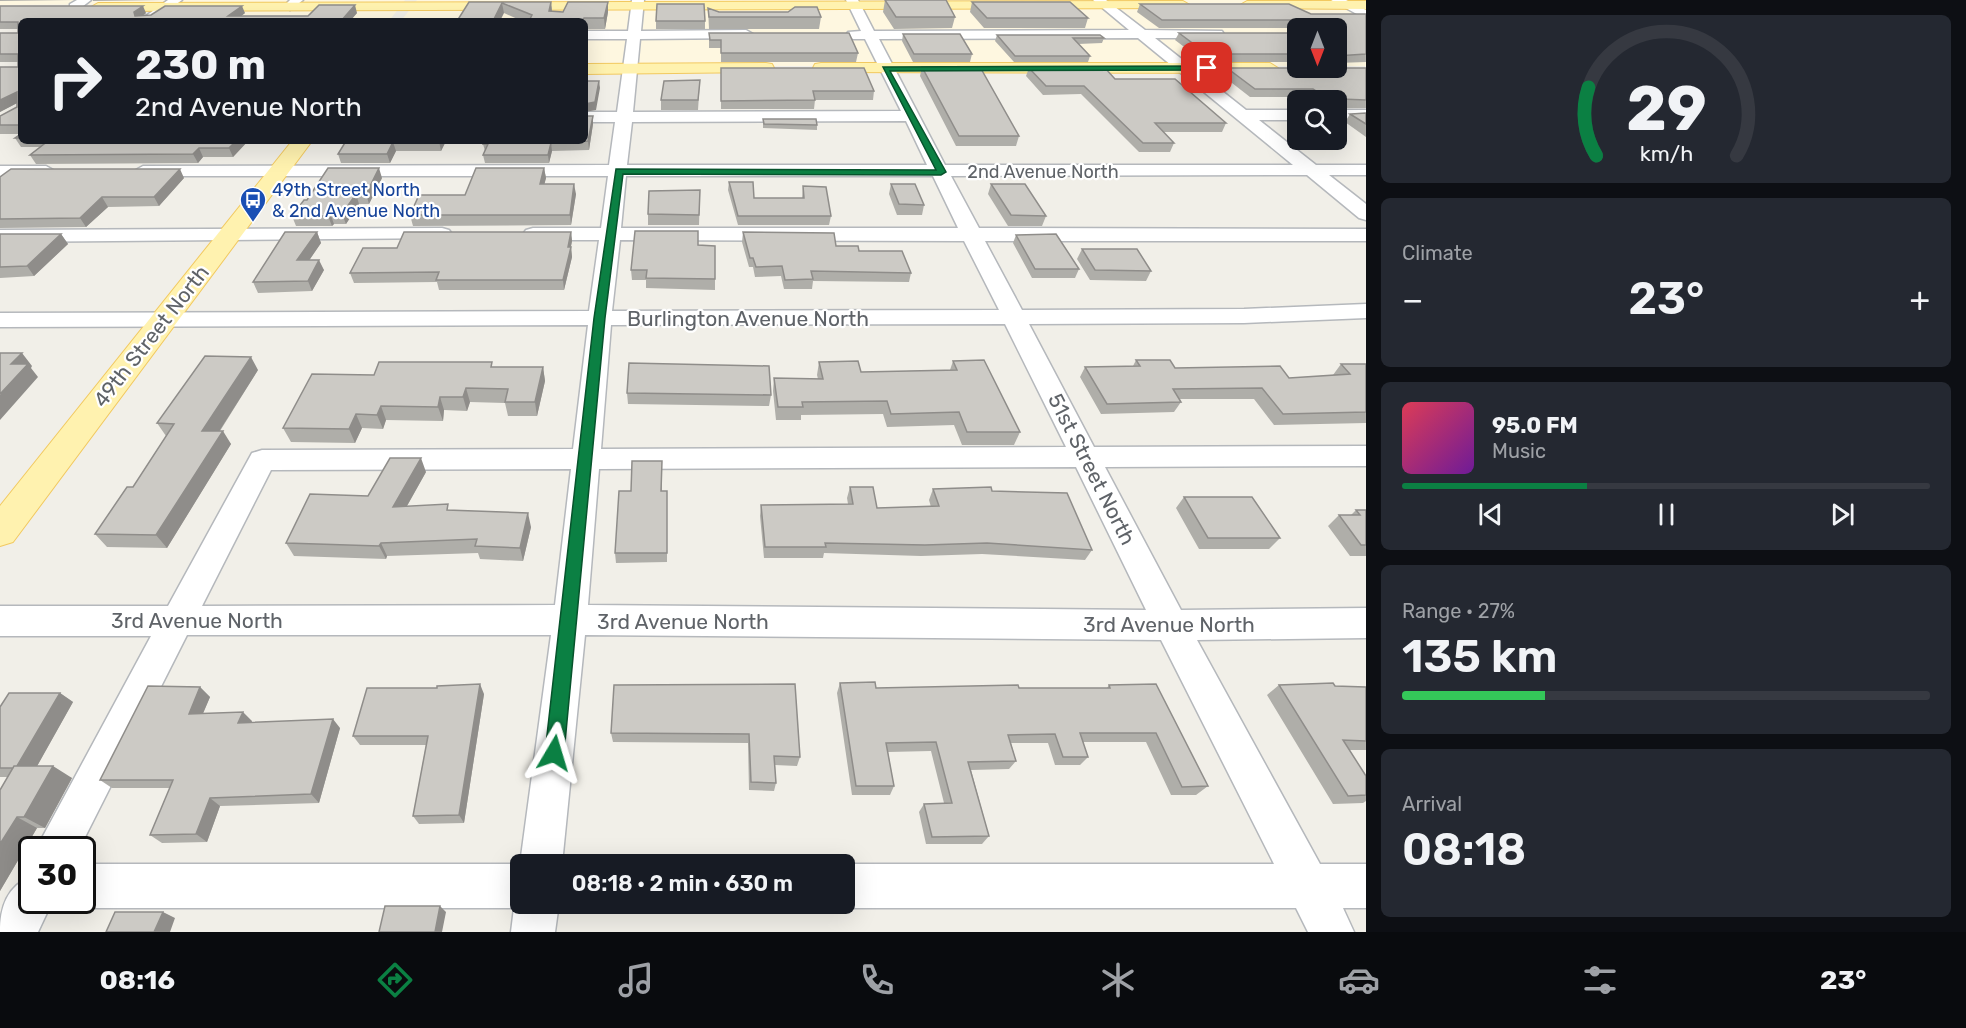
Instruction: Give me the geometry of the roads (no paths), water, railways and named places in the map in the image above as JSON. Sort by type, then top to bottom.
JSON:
[{"type":"main road","points":[[397,18],[409,3]]},
{"type":"main road","points":[[74,4],[547,3],[636,15],[697,10],[715,6],[856,8],[1102,3],[1196,5]]},
{"type":"main road","points":[[1228,5],[1342,3],[1366,5]]},
{"type":"main road","points":[[588,69],[784,68]]},
{"type":"main road","points":[[806,68],[1286,68]]},
{"type":"main road","name":"49th Street North","points":[[0,532],[300,144]]},
{"type":"street","points":[[149,18],[171,3]]},
{"type":"street","points":[[1102,3],[1366,214]]},
{"type":"street","points":[[1342,3],[1366,15]]},
{"type":"street","points":[[1287,5],[1307,15],[1366,15]]},
{"type":"street","points":[[559,18],[563,6]]},
{"type":"street","name":"51st Street North","points":[[856,8],[885,69],[1016,317],[1171,625],[1332,932]]},
{"type":"street","points":[[697,10],[703,21],[704,34]]},
{"type":"street","points":[[595,21],[636,15],[704,34],[762,34]]},
{"type":"street","points":[[588,34],[636,15]]},
{"type":"street","points":[[542,854],[570,620],[600,318],[636,15]]},
{"type":"street","points":[[833,34],[1231,34]]},
{"type":"street","points":[[1242,115],[1287,115]]},
{"type":"street","points":[[1347,115],[1366,115]]},
{"type":"street","points":[[588,117],[911,116]]},
{"type":"street","name":"2nd Avenue North","points":[[128,171],[1366,170]]},
{"type":"street","points":[[0,171],[70,171]]},
{"type":"street","points":[[0,236],[456,234]]},
{"type":"street","points":[[516,234],[1366,235]]},
{"type":"street","name":"Burlington Avenue North","points":[[1,321],[1244,316],[1366,311]]},
{"type":"street","name":"Burlington Avenue North","points":[[1244,316],[1366,329]]},
{"type":"street","points":[[64,836],[262,460],[586,457],[1366,456]]},
{"type":"street","name":"3rd Avenue North","points":[[0,621],[570,620],[1171,625],[1366,623]]},
{"type":"street","points":[[96,886],[510,886]]},
{"type":"street","points":[[855,886],[1366,886]]},
{"type":"street","points":[[14,932],[24,914]]},
{"type":"street","points":[[533,932],[535,914]]},
{"type":"place","name":"49th Street North & 2nd Avenue North","points":[[253,223]]}]
